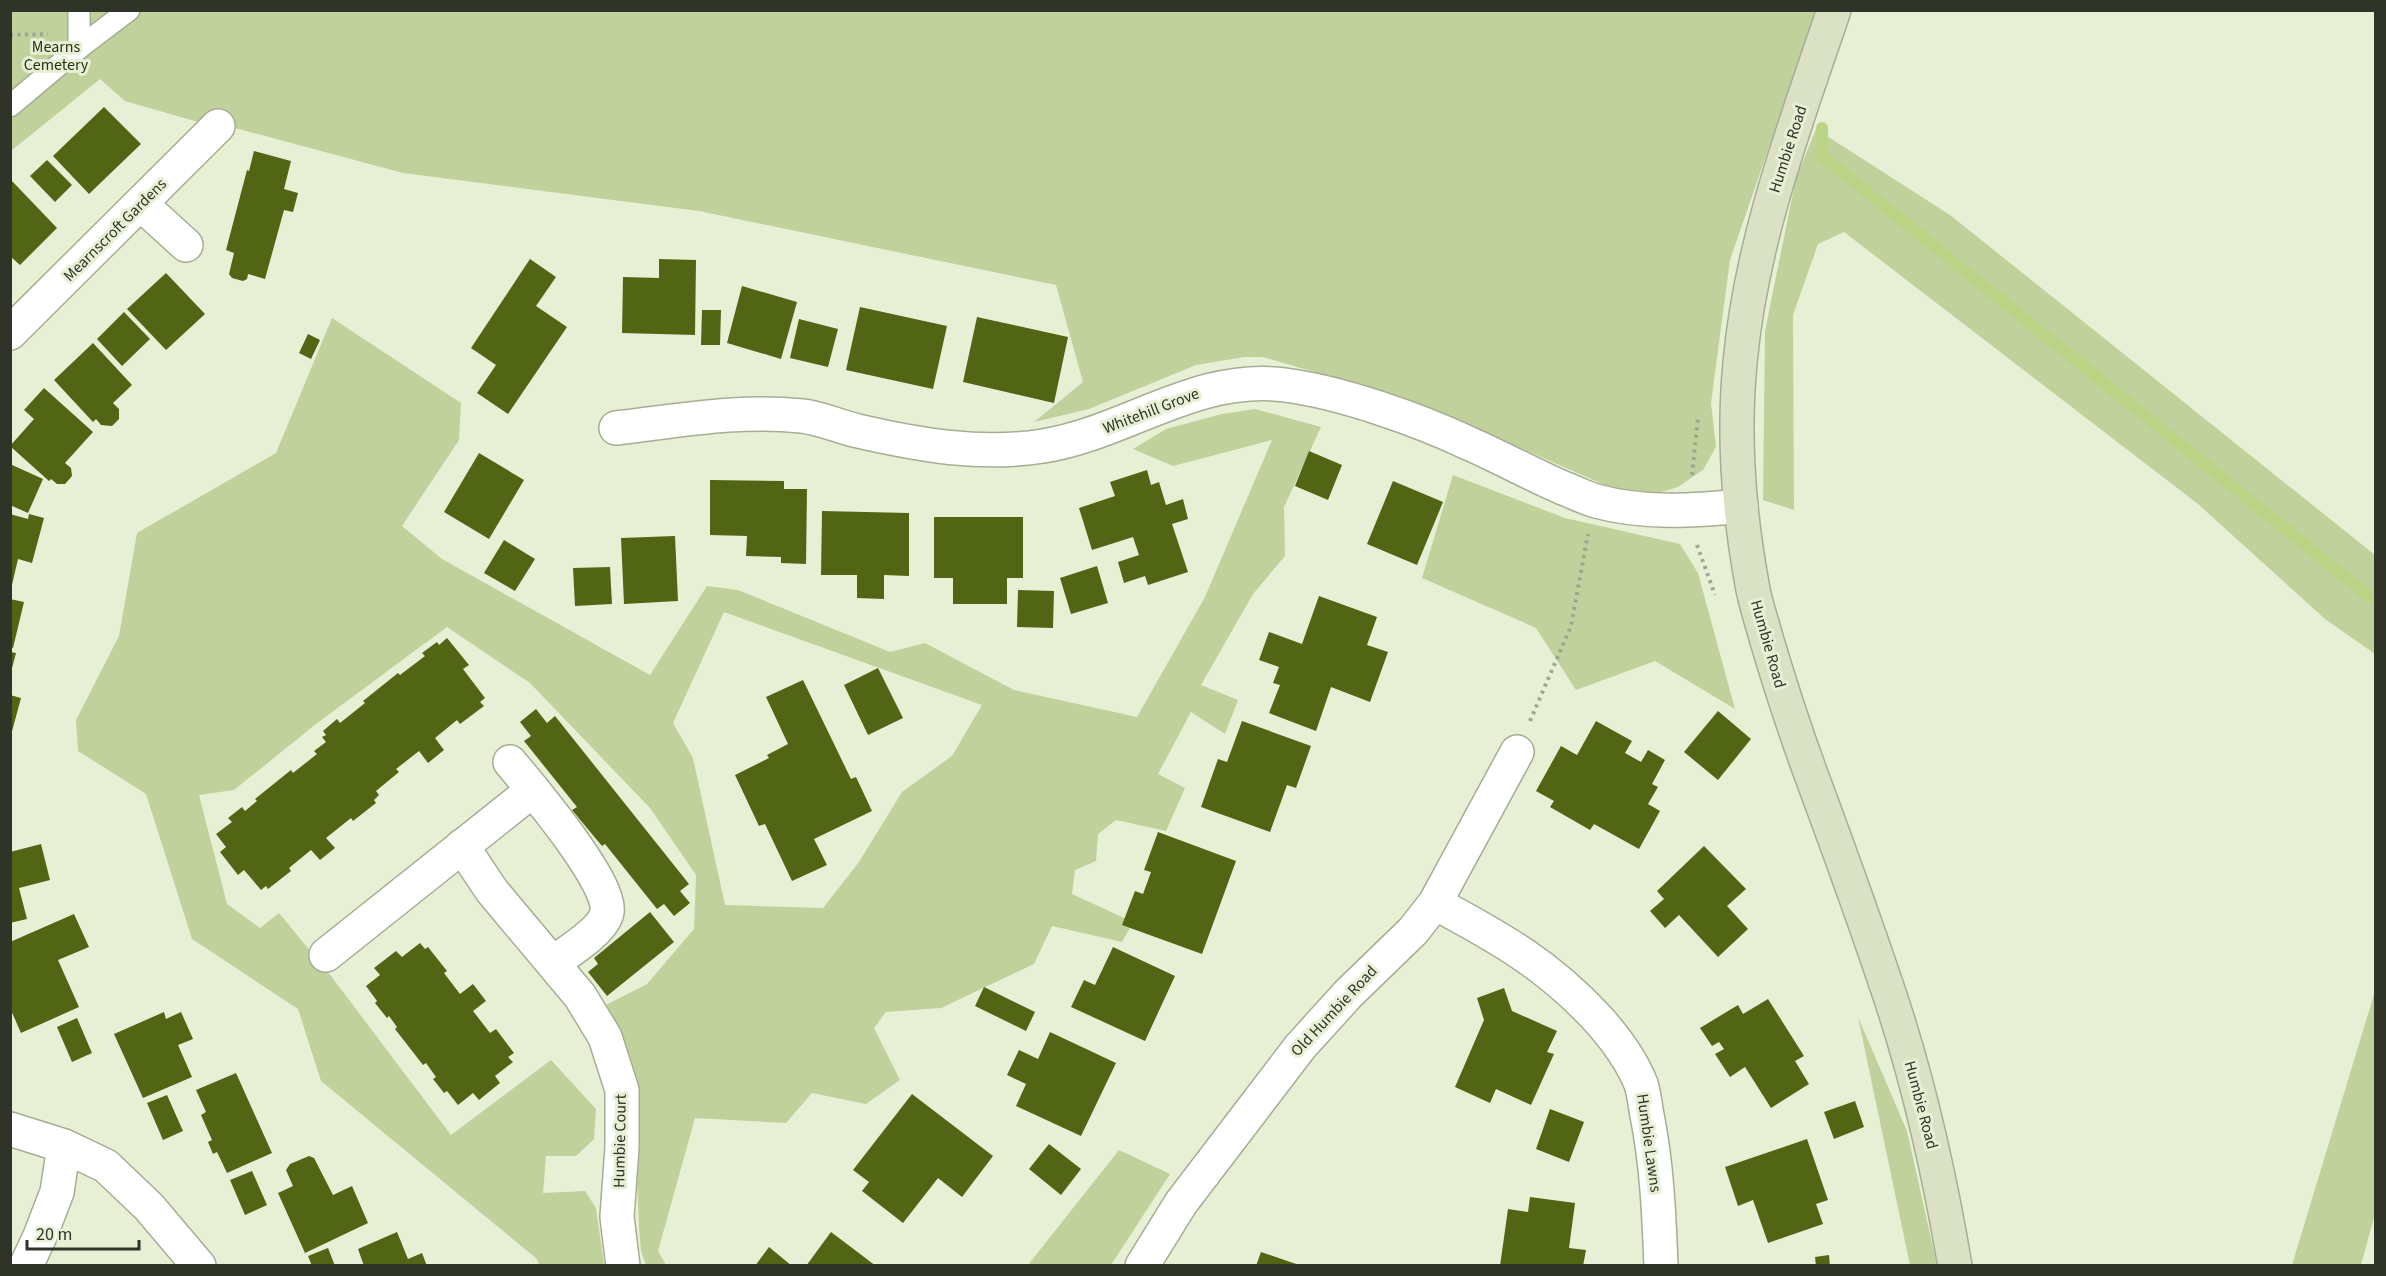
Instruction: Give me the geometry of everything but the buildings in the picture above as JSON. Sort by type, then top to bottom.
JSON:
[{"type":"street","name":"Humbie Road","points":[[1834,10],[1788,144],[1769,208],[1752,282],[1740,364],[1738,434],[1740,506],[1752,587],[1785,704],[1877,958],[1909,1059],[1940,1178],[1955,1266]]},
{"type":"street","name":"Mearnscroft Gardens","points":[[10,333],[218,126]]},
{"type":"street","points":[[141,204],[186,245]]},
{"type":"street","name":"Whitehill Grove","points":[[616,428],[705,416],[764,413],[805,416],[870,434],[942,447],[994,451],[1044,446],[1080,437],[1203,390],[1282,384],[1332,394],[1405,418],[1466,441],[1536,476],[1594,501],[1647,511],[1696,511],[1740,506]]},
{"type":"street","name":"Old Humbie Road","points":[[1142,1266],[1180,1203],[1300,1047],[1348,994],[1413,931],[1435,903],[1517,752]]},
{"type":"street","points":[[510,762],[596,876],[607,899],[607,913],[596,930],[554,962]]},
{"type":"street","points":[[326,955],[533,790]]},
{"type":"street","name":"Humbie Court","points":[[462,846],[492,891],[554,962],[580,996],[605,1036],[622,1090],[617,1217],[623,1266]]},
{"type":"street","name":"Humbie Lawns","points":[[1435,903],[1517,948],[1552,973],[1618,1041],[1641,1084],[1652,1138],[1658,1204],[1660,1266]]},
{"type":"street","points":[[10,1129],[64,1146],[106,1166],[149,1207],[199,1266]]},
{"type":"street","points":[[26,1266],[57,1192],[64,1146]]},
{"type":"lane","points":[[79,10],[79,48]]},
{"type":"lane","points":[[10,106],[79,48],[129,10]]},
{"type":"path","points":[[1517,752],[1571,626],[1594,501]]},
{"type":"green space","name":"Mearns Cemetery","points":[[10,11],[1816,11],[1730,260],[1711,403],[1716,447],[1703,470],[1678,487],[1655,494],[1607,486],[1475,428],[1355,384],[1263,357],[1244,357],[1196,365],[1089,409],[1034,422],[1083,382],[1056,285],[699,211],[403,173],[235,128],[198,122],[125,101],[100,79],[11,151]]},
{"type":"green space","points":[[1816,129],[1950,215],[2375,555],[2375,654],[2325,619],[2198,504],[1844,232],[1818,244],[1793,315],[1794,510],[1763,500],[1765,331],[1796,178]]},
{"type":"green space","points":[[332,318],[461,403],[459,440],[402,526],[442,559],[650,675],[707,586],[738,590],[890,652],[925,643],[1014,690],[1137,717],[1205,597],[1272,440],[1173,466],[1133,449],[1166,429],[1222,414],[1255,409],[1321,427],[1284,507],[1285,556],[1253,594],[1201,685],[1238,700],[1225,734],[1191,712],[1158,774],[1185,788],[1166,831],[1116,820],[1098,834],[1096,861],[1075,870],[1072,894],[1133,922],[1122,942],[1052,926],[1034,964],[941,1008],[886,1012],[874,1028],[900,1080],[866,1104],[812,1093],[786,1123],[695,1118],[658,1251],[666,1265],[646,1265],[641,1251],[635,1137],[604,1006],[647,984],[694,929],[696,875],[650,808],[530,683],[447,627],[316,724],[234,790],[199,795],[227,904],[260,928],[279,913],[331,976],[451,1135],[551,1060],[596,1109],[594,1139],[576,1156],[546,1156],[543,1193],[585,1191],[596,1208],[604,1265],[539,1265],[537,1259],[321,1081],[298,1009],[192,939],[146,794],[78,751],[76,720],[119,636],[137,533],[276,453]],"holes":[[[724,612],[982,705],[952,756],[902,792],[859,862],[823,908],[725,905],[693,758],[673,723]]]},
{"type":"green space","points":[[1453,475],[1565,518],[1680,544],[1698,573],[1735,709],[1655,661],[1576,690],[1536,628],[1422,578]]},
{"type":"green space","points":[[2375,991],[2375,1214],[2361,1265],[2292,1265]]},
{"type":"green space","points":[[1858,1017],[1907,1131],[1937,1265],[1910,1265]]},
{"type":"green space","points":[[1119,1150],[1170,1174],[1111,1265],[1028,1265]]},
{"type":"waterway","points":[[1822,128],[1822,156],[2376,602]]}]
